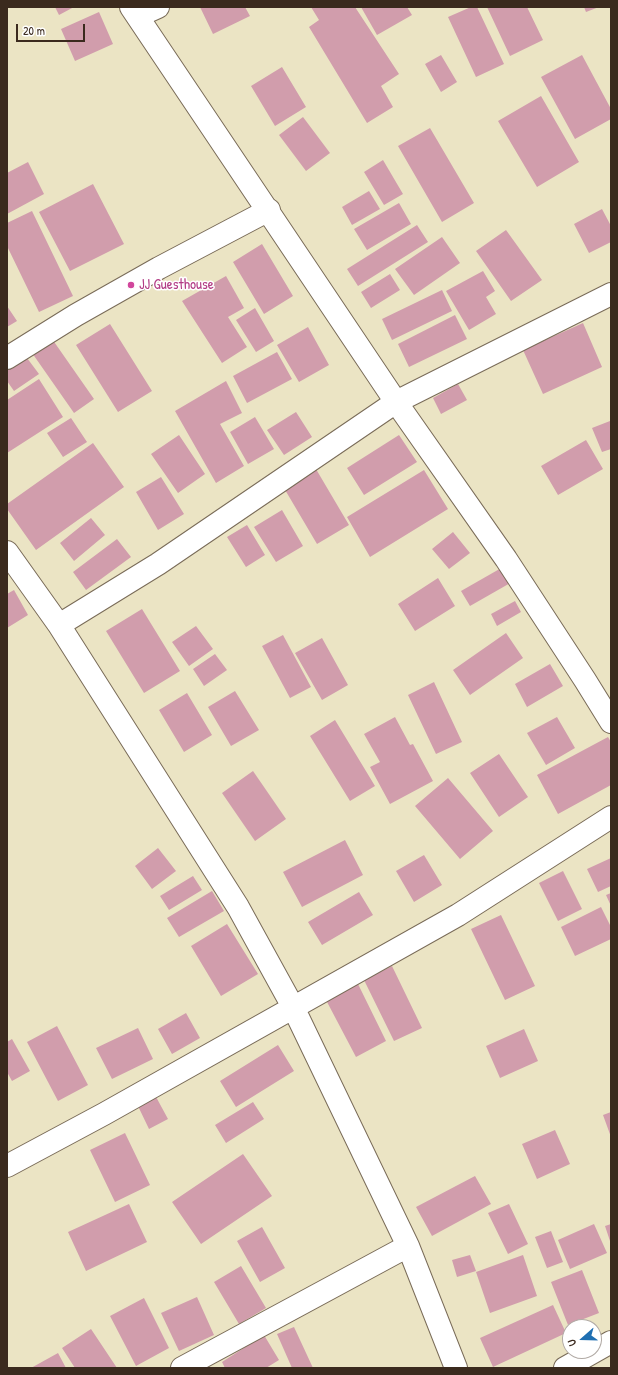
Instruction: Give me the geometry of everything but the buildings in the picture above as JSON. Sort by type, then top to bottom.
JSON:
[{"type":"street","points":[[158,7],[135,12],[269,210],[396,402],[506,559],[611,722]]},
{"type":"street","points":[[7,358],[103,299],[269,210]]},
{"type":"street","points":[[59,625],[158,564],[396,402],[611,294]]},
{"type":"street","points":[[7,552],[59,625],[238,907],[293,1007],[408,1246],[456,1368]]},
{"type":"street","points":[[7,1166],[104,1114],[458,915],[611,817]]},
{"type":"street","points":[[182,1368],[408,1246]]},
{"type":"street","points":[[565,1368],[611,1342]]},
{"type":"place","name":"JJ Guesthouse","points":[[131,285]]}]
